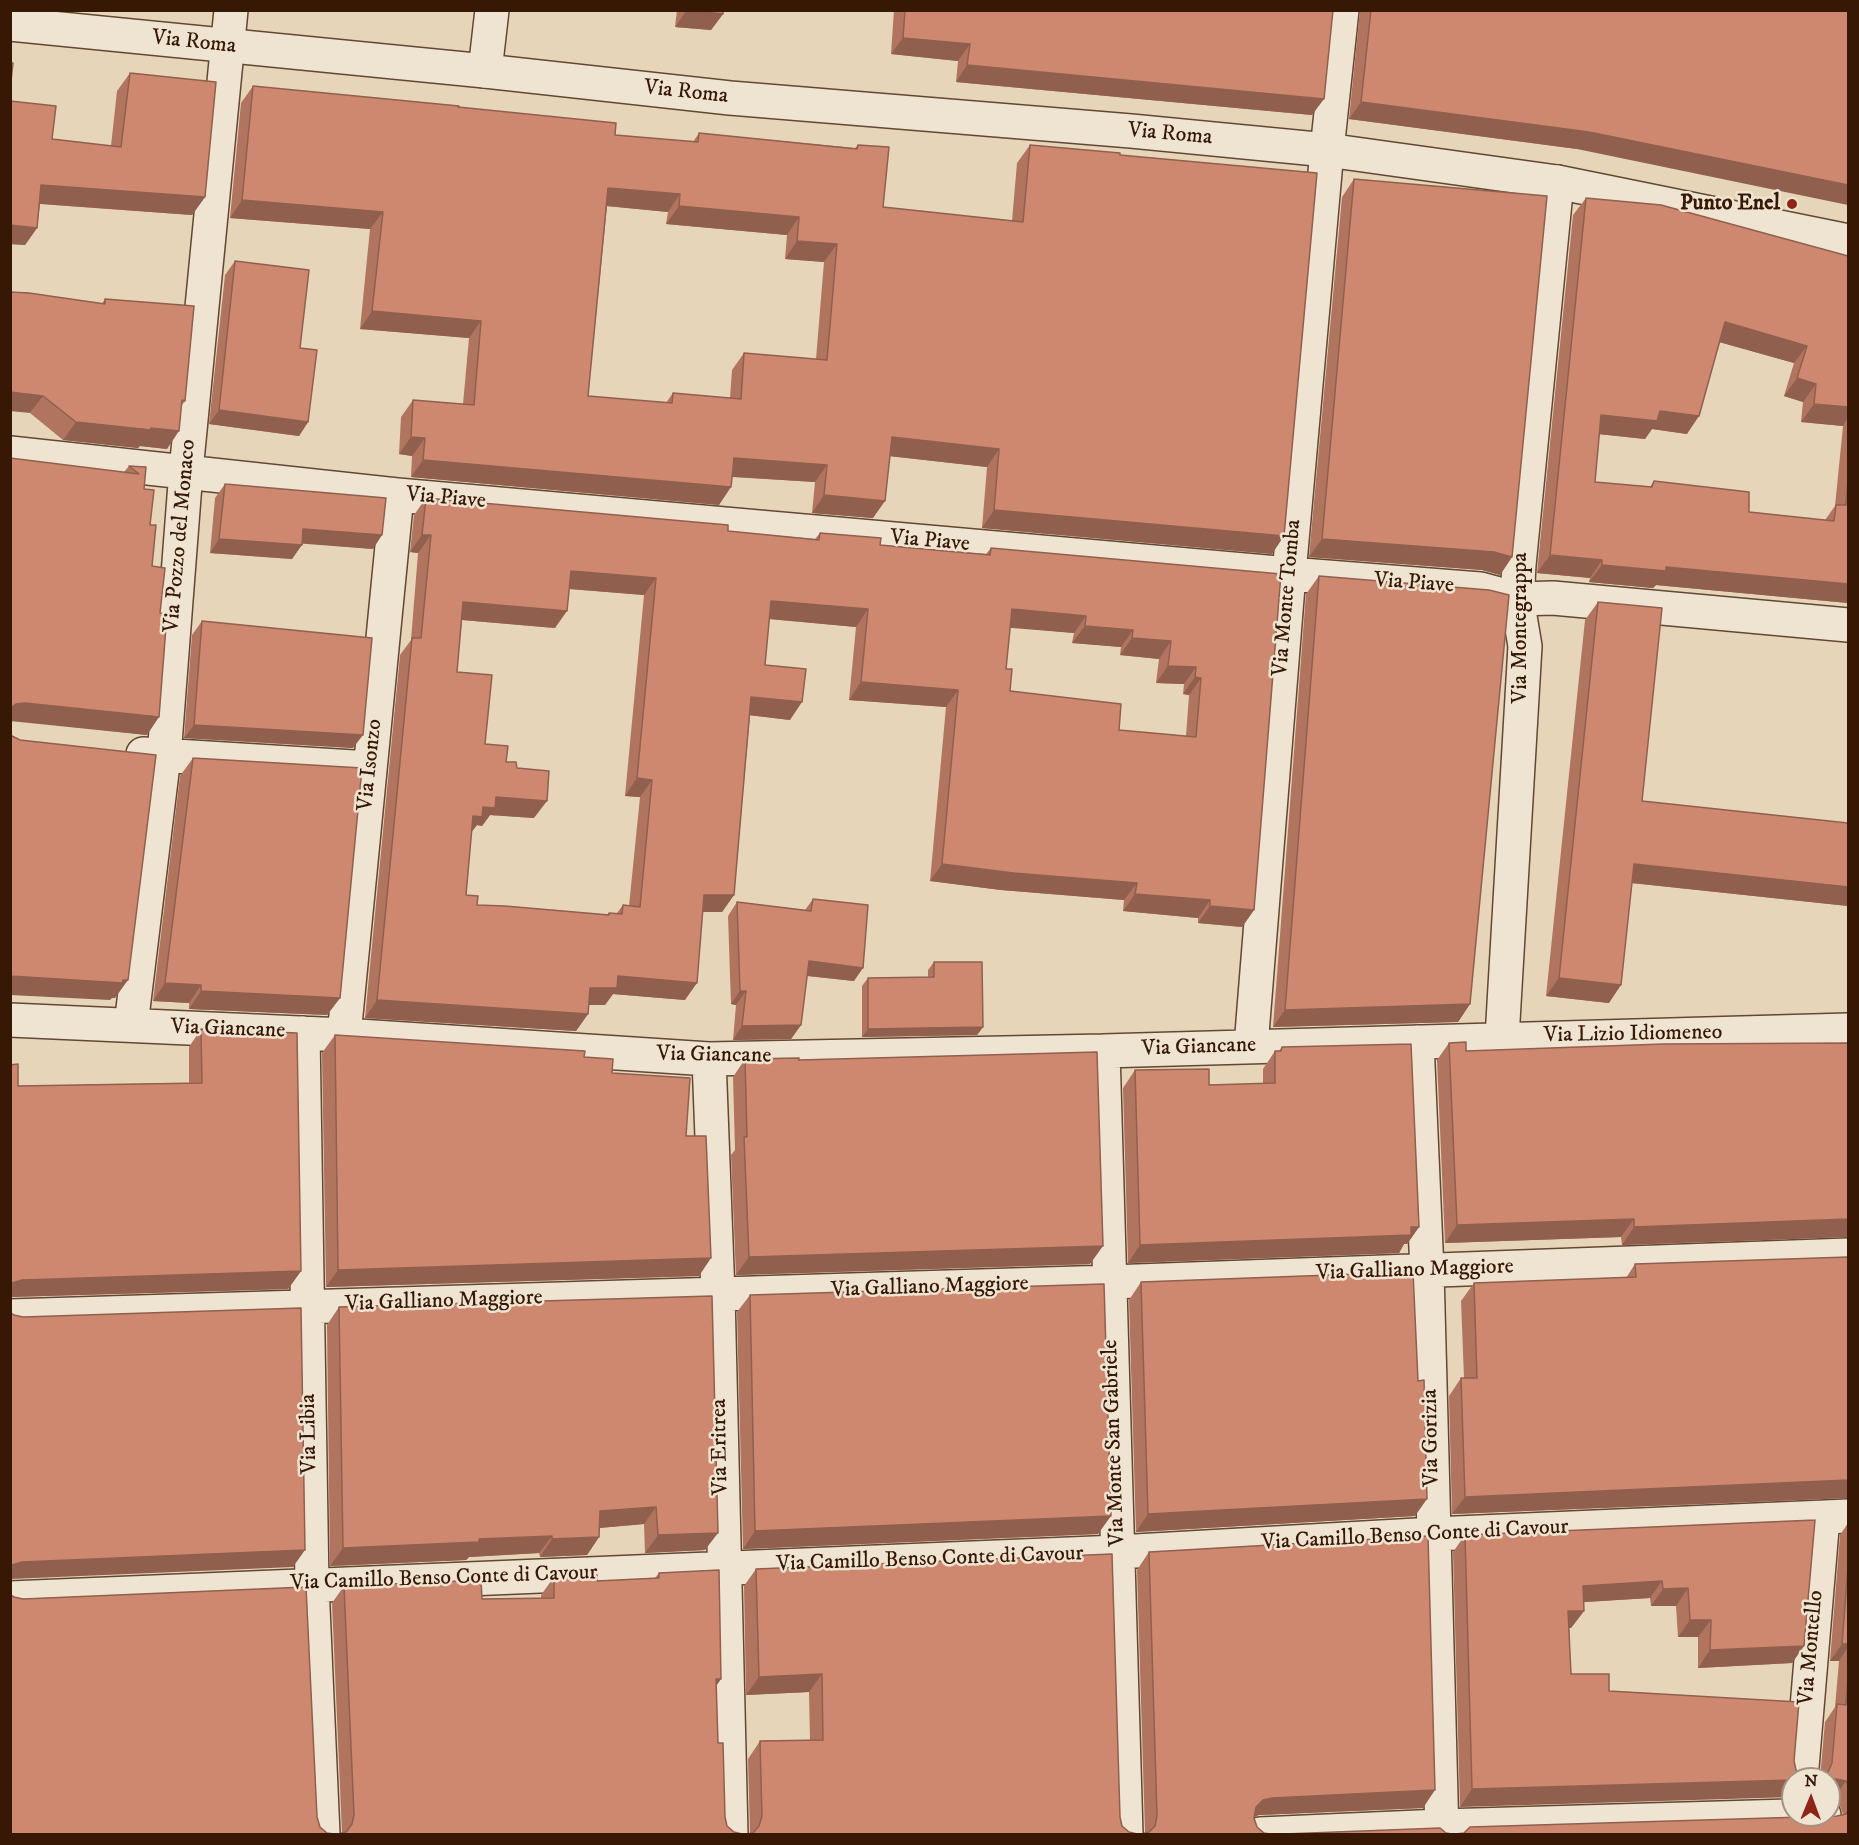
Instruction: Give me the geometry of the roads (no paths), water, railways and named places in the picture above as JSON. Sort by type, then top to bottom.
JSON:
[{"type":"street","name":"Via Pozzo del Monaco","points":[[131,1026],[164,756],[186,471],[231,10]]},
{"type":"street","points":[[485,71],[492,10]]},
{"type":"street","name":"Via Monte Tomba","points":[[1251,1046],[1289,574],[1327,150],[1342,10]]},
{"type":"street","name":"Via Roma","points":[[10,24],[485,71],[730,98],[1119,130],[1327,150],[1557,182],[1848,241]]},
{"type":"street","name":"Via Montegrappa","points":[[1503,1038],[1525,646],[1517,599],[1557,182]]},
{"type":"street","name":"Via Piave","points":[[10,453],[397,495],[1480,589],[1517,599],[1553,598],[1848,626]]},
{"type":"street","name":"Via Isonzo","points":[[344,1035],[397,495]]},
{"type":"street","points":[[117,751],[164,756],[370,768]]},
{"type":"street","name":"Via Giancane","points":[[10,1020],[344,1035],[709,1059],[1417,1042]]},
{"type":"street","name":"Via Lizio Idiomeneo","points":[[1417,1042],[1848,1030]]},
{"type":"street","name":"Via Libia","points":[[303,1033],[312,1585],[323,1834]]},
{"type":"street","name":"Via Gorizia","points":[[1417,1042],[1427,1271],[1442,1830]]},
{"type":"street","name":"Via Monte San Gabriele","points":[[1104,1051],[1126,1834]]},
{"type":"street","name":"Via Eritrea","points":[[709,1059],[718,1294],[731,1834]]},
{"type":"street","name":"Via Galliano Maggiore","points":[[10,1316],[1110,1282],[1848,1255]]},
{"type":"street","name":"Via Camillo Benso Conte di Cavour","points":[[10,1598],[1118,1552],[1434,1534],[1836,1517]]},
{"type":"street","name":"Via Montello","points":[[1803,1767],[1836,1517]]},
{"type":"street","points":[[1260,1834],[1781,1820]]},
{"type":"place","name":"Punto Enel","points":[[1792,204]]}]
